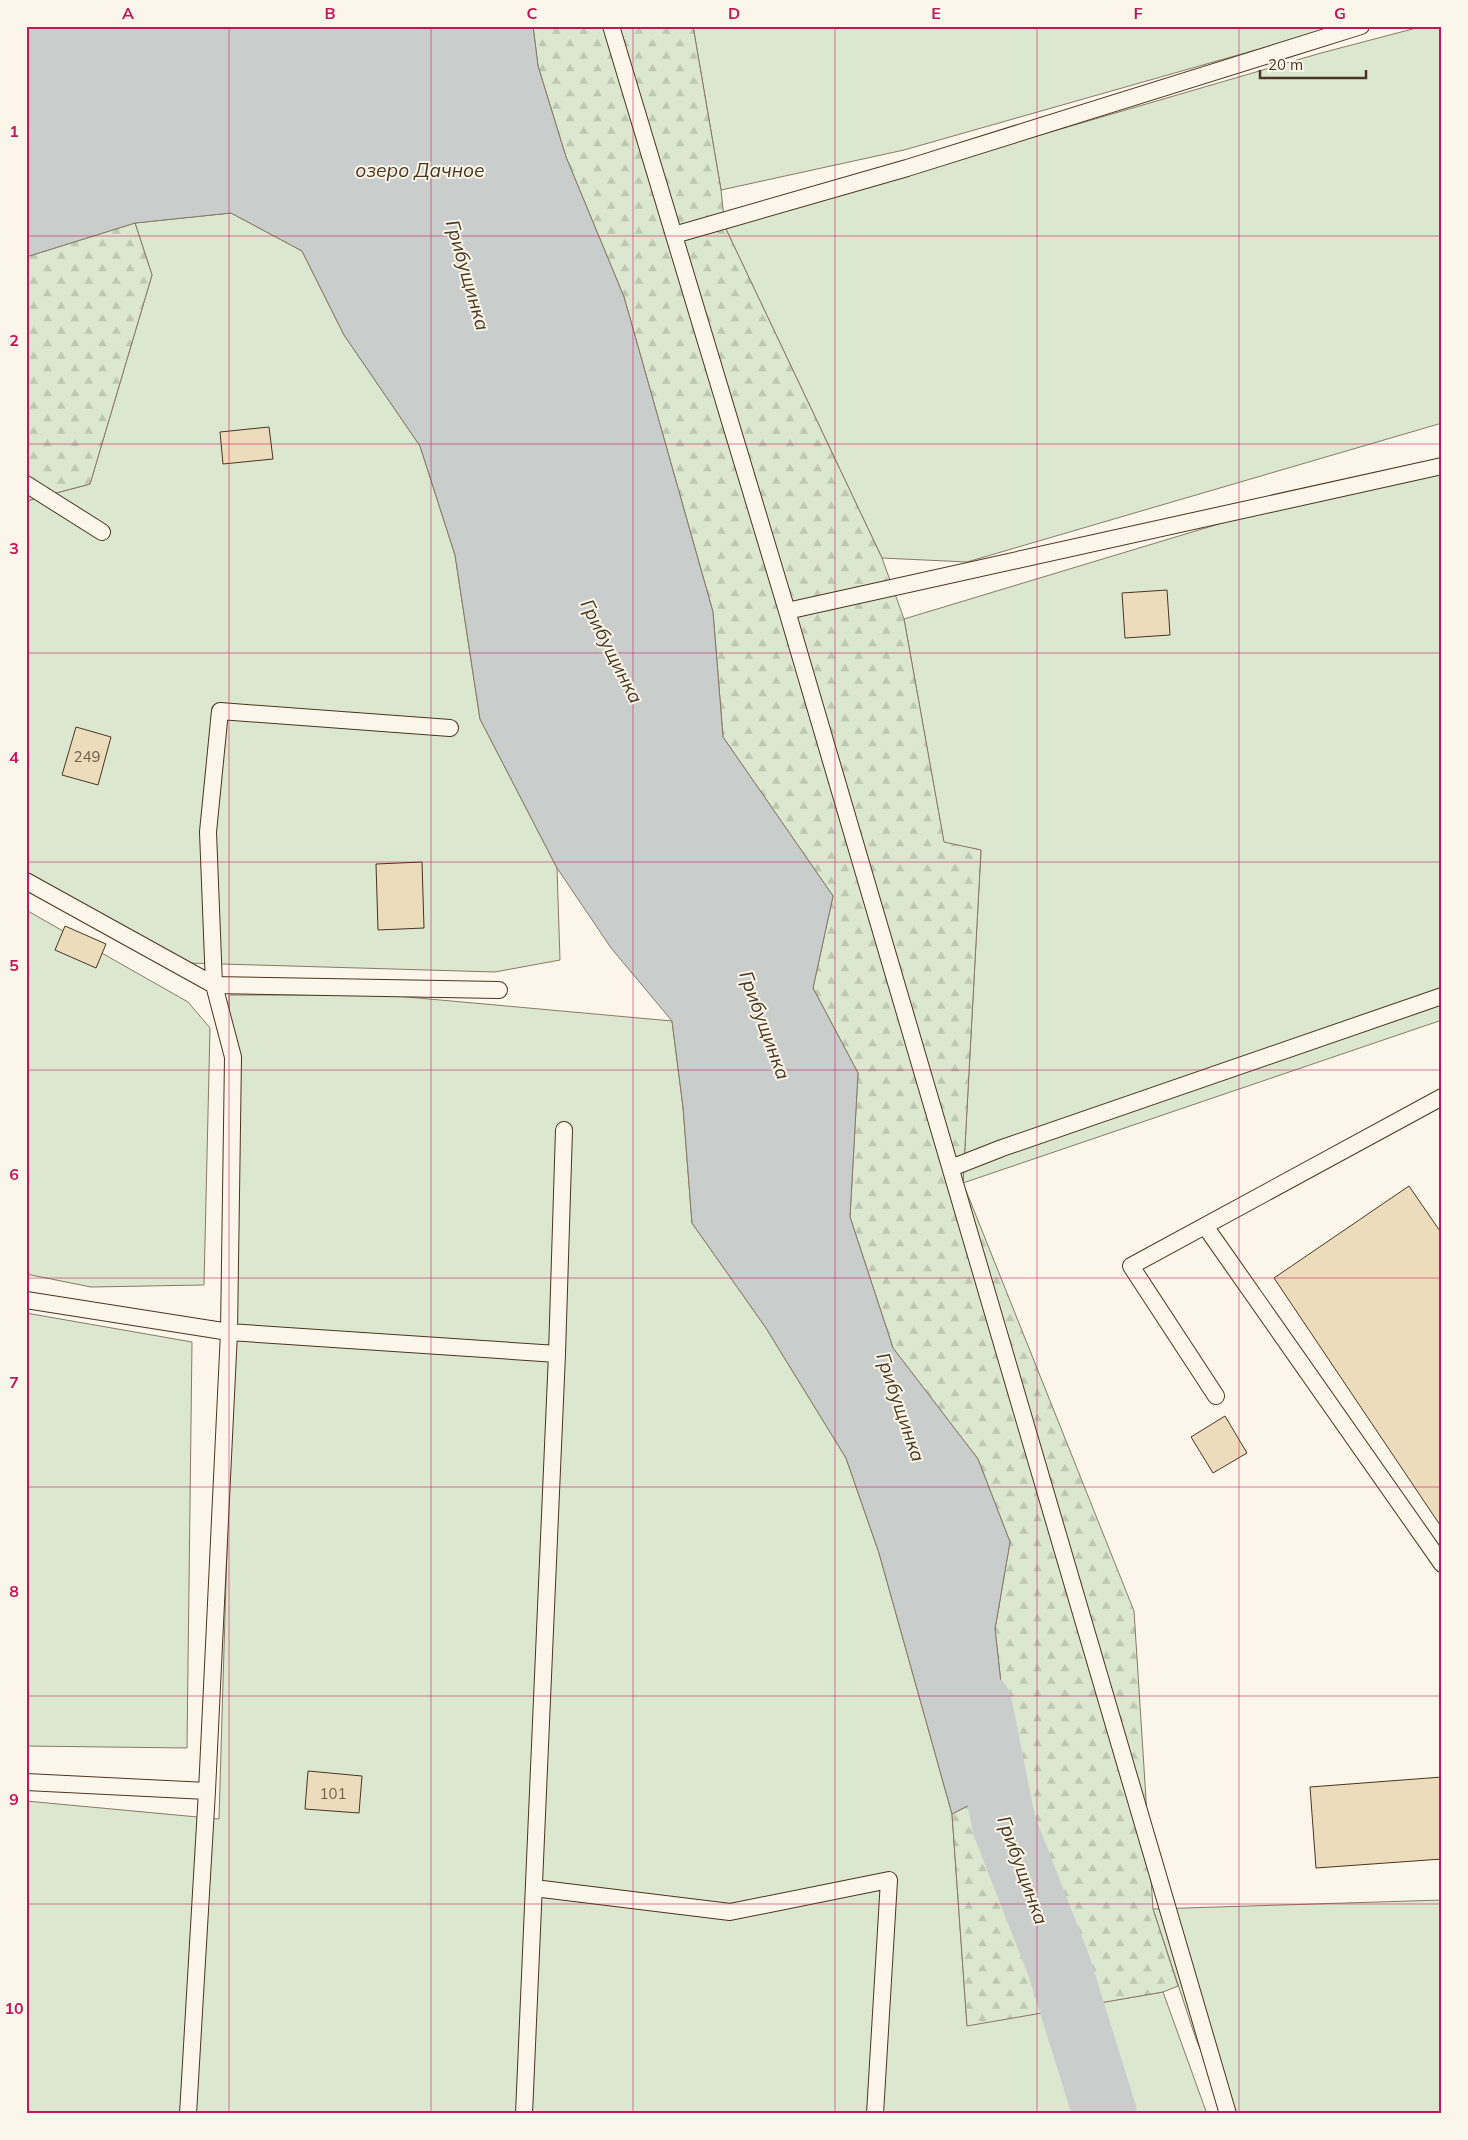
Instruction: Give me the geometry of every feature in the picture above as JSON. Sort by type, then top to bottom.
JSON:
[{"type":"lane","points":[[611,26],[787,610],[1228,2114]]},
{"type":"lane","points":[[674,235],[907,168],[1361,26]]},
{"type":"lane","points":[[787,610],[1442,466]]},
{"type":"lane","points":[[26,484],[102,532]]},
{"type":"lane","points":[[188,2114],[207,1791],[229,1332],[234,1058],[214,985],[208,832],[220,711],[450,728]]},
{"type":"lane","points":[[26,881],[214,985],[499,990]]},
{"type":"lane","points":[[951,1168],[1002,1148],[1442,996]]},
{"type":"lane","points":[[1216,1396],[1131,1266],[1442,1097]]},
{"type":"lane","points":[[524,2114],[557,1354],[564,1130]]},
{"type":"lane","points":[[1205,1226],[1442,1564]]},
{"type":"lane","points":[[26,1300],[229,1332],[557,1354]]},
{"type":"lane","points":[[26,1782],[207,1791]]},
{"type":"lane","points":[[534,1888],[730,1912],[889,1880],[875,2114]]},
{"type":"green space","points":[[533,26],[693,26],[721,190],[725,227],[882,558],[904,619],[944,842],[981,850],[963,1183],[1134,1611],[1153,1909],[1178,1986],[1163,1992],[967,2026],[952,1814],[1012,1783],[995,1629],[1010,1542],[978,1459],[893,1348],[850,1217],[858,1073],[813,988],[833,896],[723,737],[713,612],[624,297],[566,157],[538,66]]},
{"type":"green space","points":[[693,26],[1340,26],[904,150],[721,190]]},
{"type":"green space","points":[[1424,26],[1442,26],[1442,423],[967,562],[882,558],[725,227],[1321,53]]},
{"type":"green space","points":[[231,213],[302,251],[344,335],[420,446],[455,555],[480,719],[557,868],[560,960],[495,972],[188,963],[26,877],[26,501],[90,484],[152,275],[135,223]]},
{"type":"green space","points":[[135,223],[152,275],[90,484],[26,501],[26,257]]},
{"type":"green space","points":[[1442,459],[1442,1020],[963,1183],[981,850],[944,843],[904,619],[1414,465]]},
{"type":"green space","points":[[26,910],[188,1002],[210,1028],[204,1285],[91,1287],[26,1274]]},
{"type":"green space","points":[[229,995],[385,995],[672,1021],[683,1107],[692,1223],[766,1328],[846,1458],[879,1553],[952,1814],[967,2025],[1163,1992],[1207,2114],[26,2114],[26,1801],[219,1819],[233,1344]]},
{"type":"green space","points":[[26,1313],[192,1342],[187,1748],[26,1746]]},
{"type":"green space","points":[[1442,1900],[1442,2114],[1228,2114],[1196,2039],[1153,1909]]},
{"type":"water","name":"озеро Дачное","points":[[26,26],[533,26],[538,66],[566,157],[624,297],[713,612],[723,737],[833,896],[813,988],[858,1073],[850,1217],[893,1348],[978,1459],[1010,1542],[995,1629],[1012,1783],[952,1814],[879,1553],[846,1458],[766,1328],[692,1223],[683,1107],[672,1021],[611,948],[557,868],[480,719],[455,555],[420,446],[344,335],[302,251],[231,213],[135,223],[26,257]]},
{"type":"building","points":[[269,427],[273,459],[223,464],[220,432]]},
{"type":"building","points":[[1167,590],[1170,635],[1125,638],[1122,593]]},
{"type":"building","points":[[76,727],[111,737],[98,785],[62,775]]},
{"type":"building","points":[[422,862],[424,928],[378,930],[376,864]]},
{"type":"building","points":[[65,926],[106,944],[96,968],[55,950]]},
{"type":"building","points":[[1409,1186],[1442,1234],[1442,1528],[1274,1278]]},
{"type":"building","points":[[1225,1416],[1247,1453],[1213,1473],[1191,1437]]},
{"type":"building","points":[[308,1771],[362,1776],[359,1813],[305,1809]]},
{"type":"building","points":[[1442,1777],[1442,1859],[1316,1868],[1310,1787]]},
{"type":"waterway","name":"Грибущинка","points":[[980,1704],[1004,1825],[1059,1966],[1105,2114]]}]
